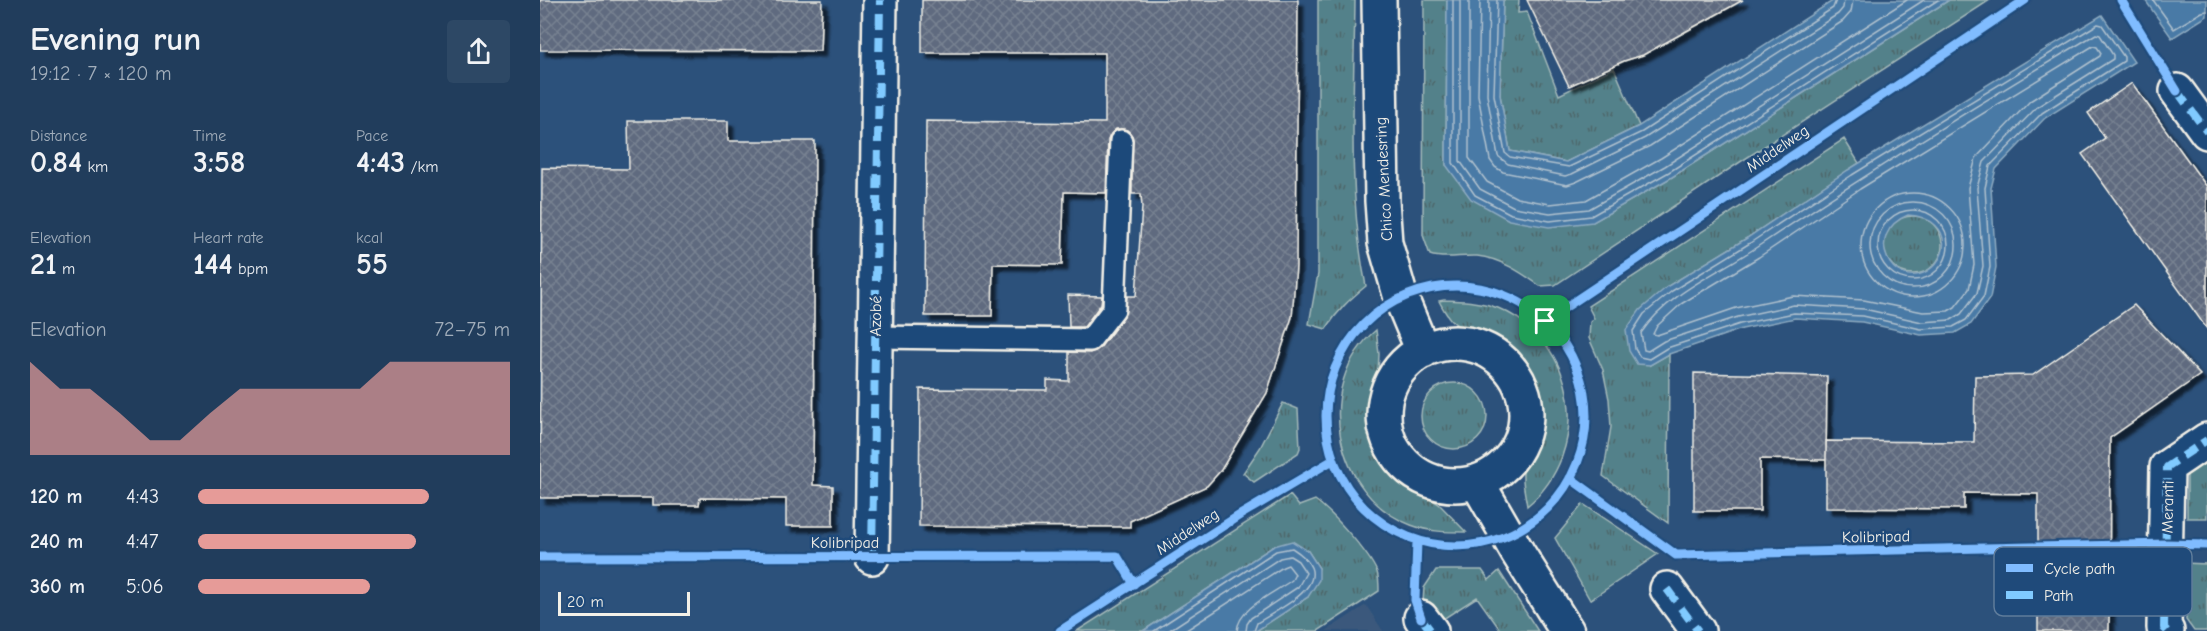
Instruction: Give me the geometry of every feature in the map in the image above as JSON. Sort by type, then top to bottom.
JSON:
[{"type":"street","name":"Azobé","points":[[872,557],[880,0]]},
{"type":"street","name":"Chico Mendesring","points":[[1379,0],[1382,201],[1385,243],[1401,298],[1423,351]]},
{"type":"street","points":[[2177,91],[2207,132]]},
{"type":"street","points":[[1443,344],[1465,344],[1485,349],[1503,361],[1516,378],[1524,397],[1526,418],[1522,440],[1511,458],[1496,473],[1477,482],[1453,486],[1430,481],[1410,470],[1395,452],[1386,430],[1384,406],[1391,384],[1404,364],[1423,351],[1443,344]]},
{"type":"street","name":"Meranti","points":[[2166,547],[2167,467],[2207,440]]},
{"type":"street","points":[[1477,482],[1567,631]]},
{"type":"street","points":[[1667,589],[1698,631]]},
{"type":"street","name":"Meranti","points":[[2164,616],[2164,628],[2167,631]]},
{"type":"lane","points":[[875,337],[1090,340],[1114,309],[1121,141]]},
{"type":"shaded area","points":[[1366,605],[1383,631],[1326,631]]},
{"type":"green space","points":[[1318,0],[1355,0],[1354,180],[1360,251],[1366,286],[1344,306],[1326,329],[1309,324],[1318,274]]},
{"type":"green space","points":[[1424,0],[1447,0],[1446,165],[1593,222],[1672,177],[1949,0],[1990,0],[1555,285],[1540,286],[1518,271],[1486,257],[1430,255],[1423,235]]},
{"type":"green space","points":[[1503,0],[1519,0],[1518,13],[1527,12],[1559,95],[1614,68],[1639,126],[1566,162],[1510,151],[1500,95]]},
{"type":"green space","points":[[1844,139],[1859,163],[1747,238],[1668,286],[1650,365],[1669,354],[1668,523],[1603,476],[1611,427],[1609,399],[1603,370],[1589,338],[1590,322],[1594,318],[1588,306]]},
{"type":"green space","points":[[1907,216],[1919,216],[1934,224],[1942,239],[1942,251],[1934,266],[1919,274],[1907,274],[1892,266],[1884,251],[1884,239],[1892,224]]},
{"type":"green space","points":[[1439,301],[1471,302],[1498,308],[1525,324],[1546,346],[1561,371],[1568,399],[1568,428],[1562,457],[1548,483],[1527,506],[1523,470],[1537,414],[1534,394],[1528,378],[1506,352],[1452,321]]},
{"type":"green space","points":[[1376,330],[1379,354],[1378,373],[1371,412],[1372,426],[1382,459],[1404,482],[1439,504],[1466,532],[1425,529],[1411,525],[1385,511],[1364,490],[1349,465],[1341,437],[1339,408],[1344,379],[1356,353]]},
{"type":"green space","points":[[1454,383],[1467,386],[1477,393],[1484,403],[1487,416],[1484,429],[1477,439],[1467,446],[1454,449],[1441,446],[1431,439],[1424,429],[1421,416],[1424,403],[1431,393],[1441,386]]},
{"type":"green space","points":[[1283,403],[1298,409],[1300,448],[1298,453],[1254,482],[1243,473],[1260,448]]},
{"type":"green space","points":[[2207,461],[2207,518],[2187,518],[2187,475]]},
{"type":"green space","points":[[1290,495],[1299,506],[1315,500],[1340,523],[1373,564],[1378,574],[1379,591],[1318,631],[1256,631],[1308,597],[1319,568],[1308,551],[1274,546],[1143,631],[1077,631]]},
{"type":"green space","points":[[1583,504],[1658,554],[1590,600],[1555,538]]},
{"type":"green space","points":[[2192,563],[2207,564],[2207,631],[2194,631],[2186,620],[2186,616],[2192,616]]},
{"type":"green space","points":[[1436,570],[1482,570],[1489,580],[1499,571],[1538,631],[1501,631],[1477,597],[1440,621],[1423,603],[1424,588]]},
{"type":"water","points":[[1447,0],[1503,0],[1500,95],[1510,151],[1566,162],[1639,126],[1834,0],[1949,0],[1672,177],[1593,222],[1549,227],[1509,220],[1471,199],[1446,165]]},
{"type":"water","points":[[2145,0],[2207,0],[2207,16],[2172,38]]},
{"type":"water","points":[[2102,15],[2134,62],[2045,118],[1996,169],[1991,188],[1996,267],[1990,298],[1971,324],[1955,333],[1921,335],[1862,322],[1795,318],[1742,329],[1669,354],[1650,365],[1637,364],[1629,351],[1626,330],[1640,310],[1668,286],[1747,238],[1848,170]],"holes":[[[1908,215],[1936,225],[1943,237],[1943,245],[1941,256],[1934,266],[1914,275],[1903,273],[1893,267],[1887,258],[1885,246],[1887,235],[1894,224]]]},
{"type":"water","points":[[1292,541],[1308,551],[1319,568],[1319,580],[1308,597],[1256,631],[1143,631],[1274,546]]},
{"type":"building","points":[[540,0],[822,0],[820,51],[540,50]]},
{"type":"building","points":[[922,0],[1298,0],[1296,266],[1292,317],[1267,393],[1221,470],[1207,486],[1130,521],[1130,527],[919,526],[920,389],[1047,390],[1047,380],[1069,381],[1069,352],[1090,353],[1100,348],[1124,316],[1127,296],[1136,296],[1142,207],[1141,194],[1132,194],[1132,136],[1127,130],[1116,129],[1108,140],[1106,193],[1064,192],[1062,265],[993,264],[992,316],[925,316],[926,121],[1105,123],[1105,53],[922,53]]},
{"type":"building","points":[[1527,0],[1743,0],[1643,55],[1624,61],[1569,86]]},
{"type":"building","points":[[2132,83],[2207,187],[2207,329],[2082,154],[2105,138],[2088,113]]},
{"type":"building","points":[[628,121],[728,121],[728,141],[815,141],[813,485],[833,486],[833,526],[786,526],[786,499],[700,498],[699,505],[653,505],[653,498],[540,498],[542,168],[629,169]]},
{"type":"building","points":[[1068,295],[1102,296],[1101,304],[1084,327],[1069,327]]},
{"type":"building","points":[[2134,305],[2200,375],[2110,438],[2109,547],[2038,547],[2038,494],[1964,493],[1964,509],[1826,508],[1826,441],[1974,442],[1975,376],[2033,375]]},
{"type":"building","points":[[1694,373],[1827,376],[1826,460],[1760,459],[1760,511],[1694,511]]},
{"type":"building","points":[[2038,616],[2109,616],[2109,631],[2038,631]]},
{"type":"marked path","points":[[872,557],[880,0]]},
{"type":"marked path","points":[[2177,91],[2207,132]]},
{"type":"marked path","points":[[2166,547],[2167,467],[2207,440]]},
{"type":"marked path","points":[[1667,589],[1698,631]]},
{"type":"marked path","points":[[2164,616],[2164,628],[2167,631]]},
{"type":"marked path","points":[[1421,618],[1431,631]]},
{"type":"cycle path","name":"Middelweg","points":[[1545,321],[2025,0]]},
{"type":"cycle path","points":[[2121,0],[2177,91]]},
{"type":"cycle path","points":[[1456,286],[1481,289],[1506,296],[1528,308],[1548,324],[1564,344],[1576,366],[1583,391],[1586,416],[1583,441],[1576,466],[1564,488],[1548,508],[1528,524],[1506,536],[1481,543],[1456,546],[1431,543],[1406,536],[1384,524],[1364,508],[1348,488],[1336,466],[1329,441],[1326,416],[1329,391],[1336,366],[1348,344],[1364,324],[1384,308],[1406,296],[1431,289],[1456,286]]},
{"type":"cycle path","name":"Middelweg","points":[[1060,631],[1240,515],[1333,460]]},
{"type":"cycle path","name":"Kolibripad","points":[[1570,478],[1676,555],[1994,548]]},
{"type":"cycle path","points":[[1417,541],[1415,600],[1421,618]]},
{"type":"cycle path","name":"Kolibripad","points":[[2033,547],[2207,545]]},
{"type":"cycle path","name":"Kolibripad","points":[[540,557],[1117,556],[1134,584]]},
{"type":"route","points":[[1461,286],[1492,291],[1521,303],[1545,321],[1563,343],[1577,368],[1584,395],[1586,424],[1581,452],[1570,478],[1554,502],[1533,522],[1508,536],[1479,545],[1448,547],[1417,541],[1389,529],[1366,511],[1346,487],[1333,460],[1326,429],[1327,397],[1336,366],[1352,338],[1374,315],[1401,298],[1430,288],[1461,286]]}]
